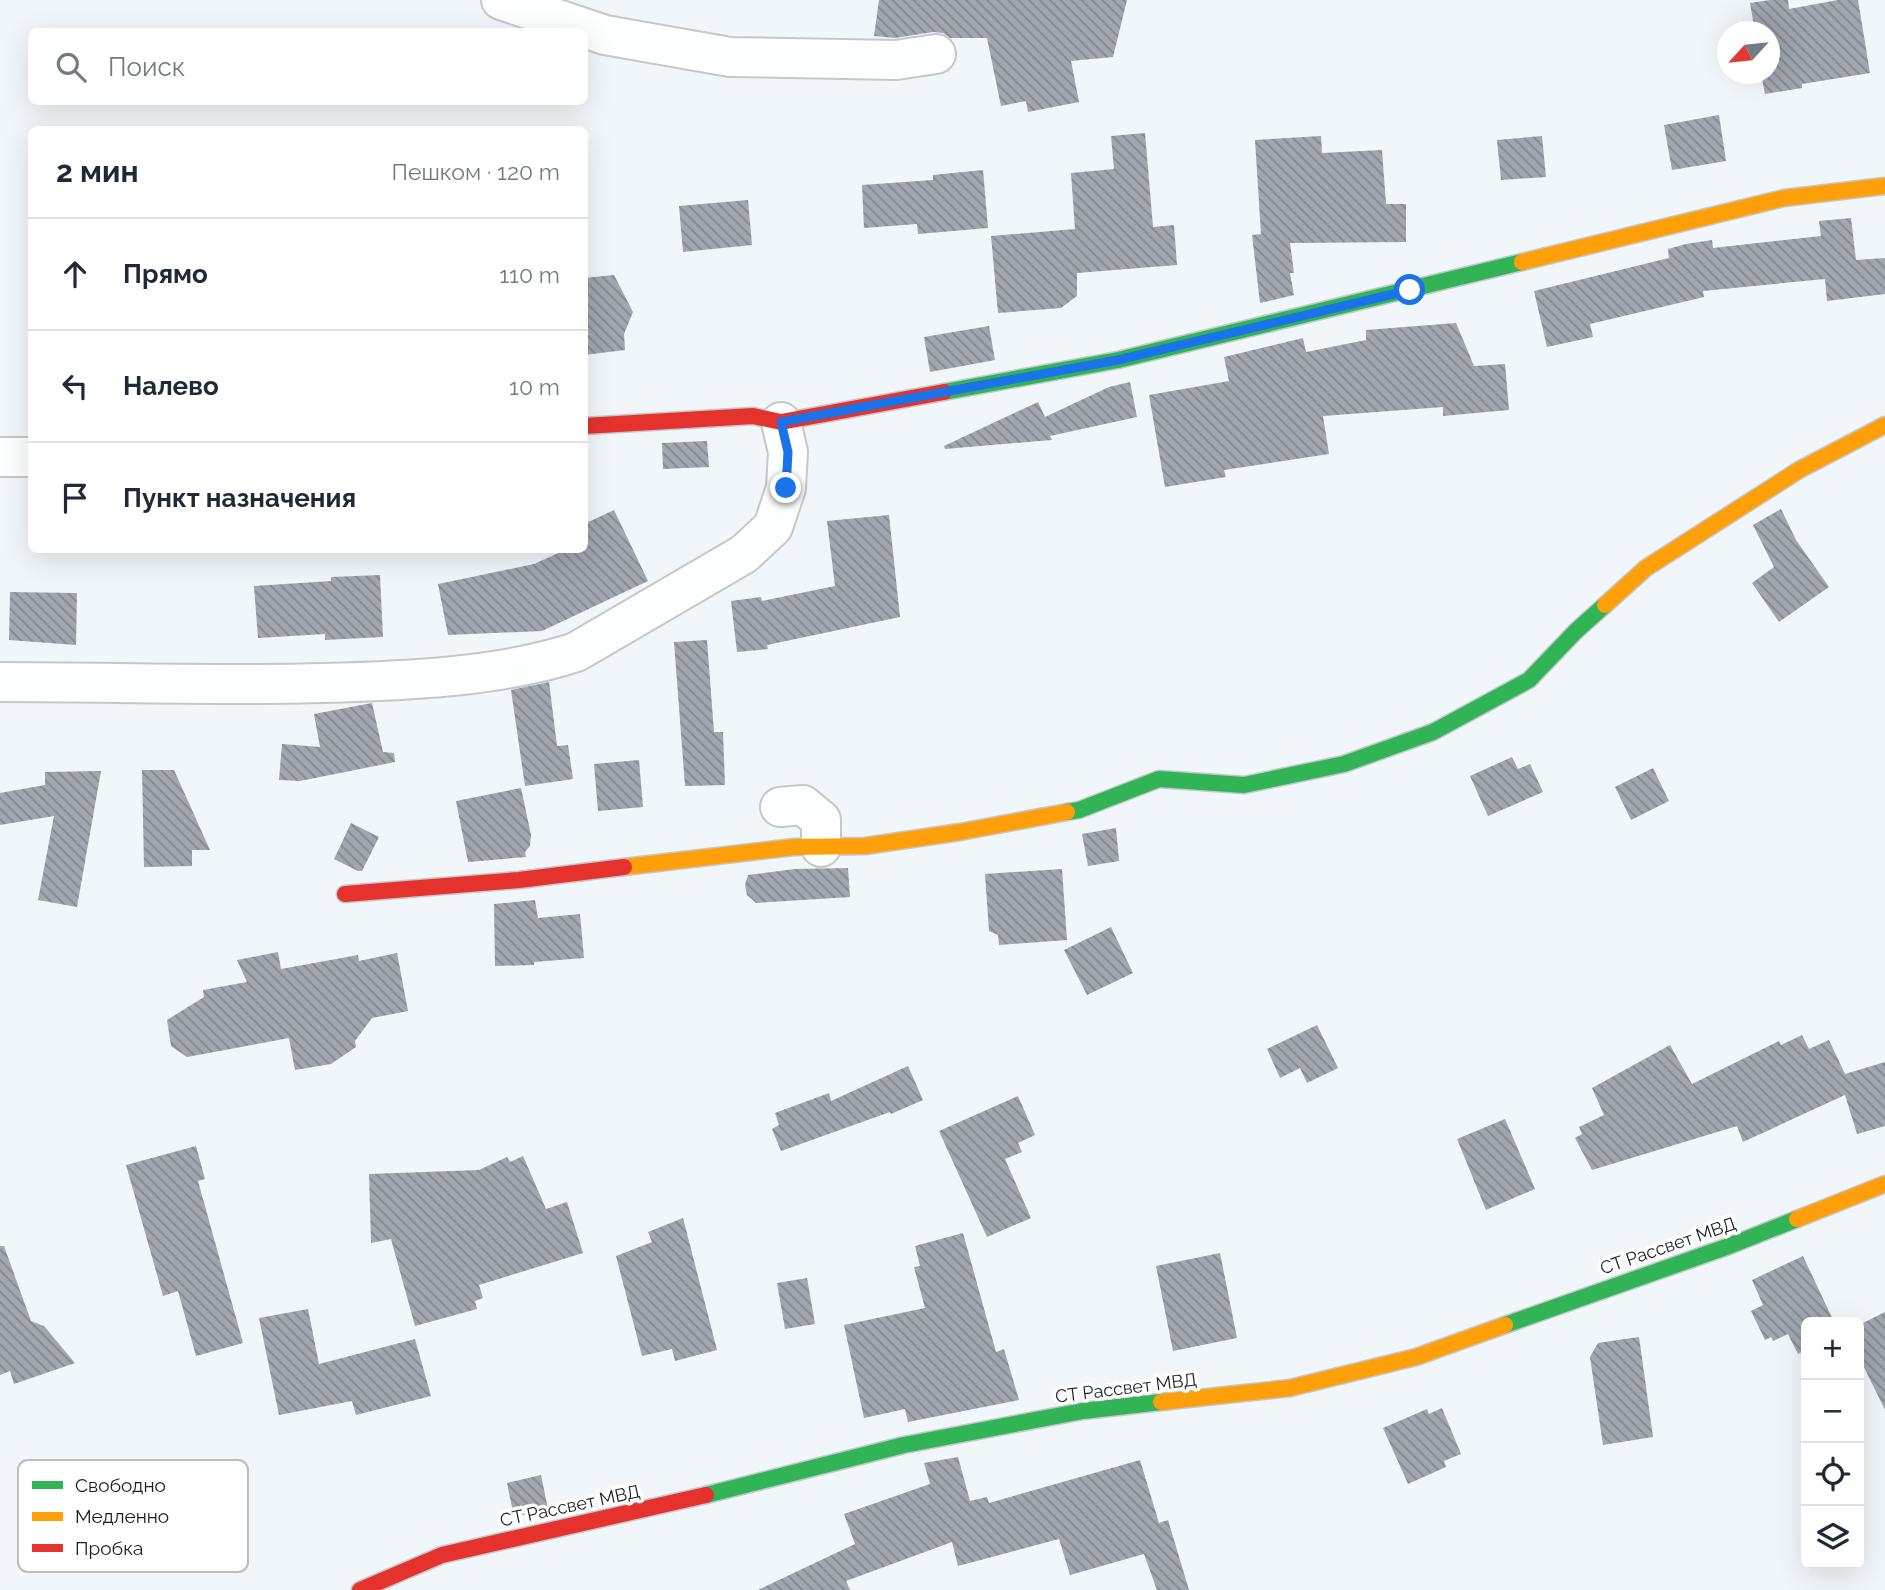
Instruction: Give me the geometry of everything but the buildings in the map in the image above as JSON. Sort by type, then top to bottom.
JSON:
[{"type":"street","points":[[501,0],[587,28]]},
{"type":"street","points":[[588,28],[730,57],[896,60],[936,54]]},
{"type":"street","points":[[588,426],[753,416],[781,422],[1118,360],[1784,198],[1885,186]]},
{"type":"street","points":[[0,682],[183,685],[379,682],[446,676],[549,661],[576,652],[696,583],[744,554],[773,527],[786,488],[788,452],[781,422]]},
{"type":"street","points":[[345,894],[439,888],[794,847],[865,846],[1079,810],[1159,779],[1244,785],[1344,764],[1433,732],[1529,680],[1576,631],[1646,568],[1799,470],[1885,425]]},
{"type":"street","points":[[0,457],[28,457]]},
{"type":"street","points":[[780,807],[803,805],[821,820],[821,847]]},
{"type":"street","name":"СТ Рассвет МВД","points":[[360,1590],[442,1555],[650,1509],[904,1445],[1083,1411],[1290,1388],[1416,1357],[1729,1246],[1885,1184]]},
{"type":"traffic: fast","points":[[944,392],[1118,360],[1522,262]]},
{"type":"traffic: fast","points":[[1067,812],[1079,810],[1159,779],[1244,785],[1344,764],[1433,732],[1529,680],[1605,605]]},
{"type":"traffic: fast","points":[[1505,1325],[1729,1246],[1797,1219]]},
{"type":"traffic: fast","points":[[706,1495],[904,1445],[1083,1411],[1161,1402]]},
{"type":"traffic: slow","points":[[1522,262],[1784,198],[1885,186]]},
{"type":"traffic: slow","points":[[1605,605],[1646,568],[1799,470],[1885,425]]},
{"type":"traffic: slow","points":[[624,867],[794,847],[865,846],[1067,812]]},
{"type":"traffic: slow","points":[[1797,1219],[1885,1184]]},
{"type":"traffic: slow","points":[[1161,1402],[1290,1388],[1416,1357],[1505,1325]]},
{"type":"traffic: jam","points":[[588,426],[753,416],[781,422],[944,392]]},
{"type":"traffic: jam","points":[[345,894],[519,880],[624,867]]},
{"type":"traffic: jam","points":[[360,1590],[442,1555],[706,1495]]},
{"type":"route","points":[[786,488],[788,452],[781,422],[1118,360],[1410,290]]}]
